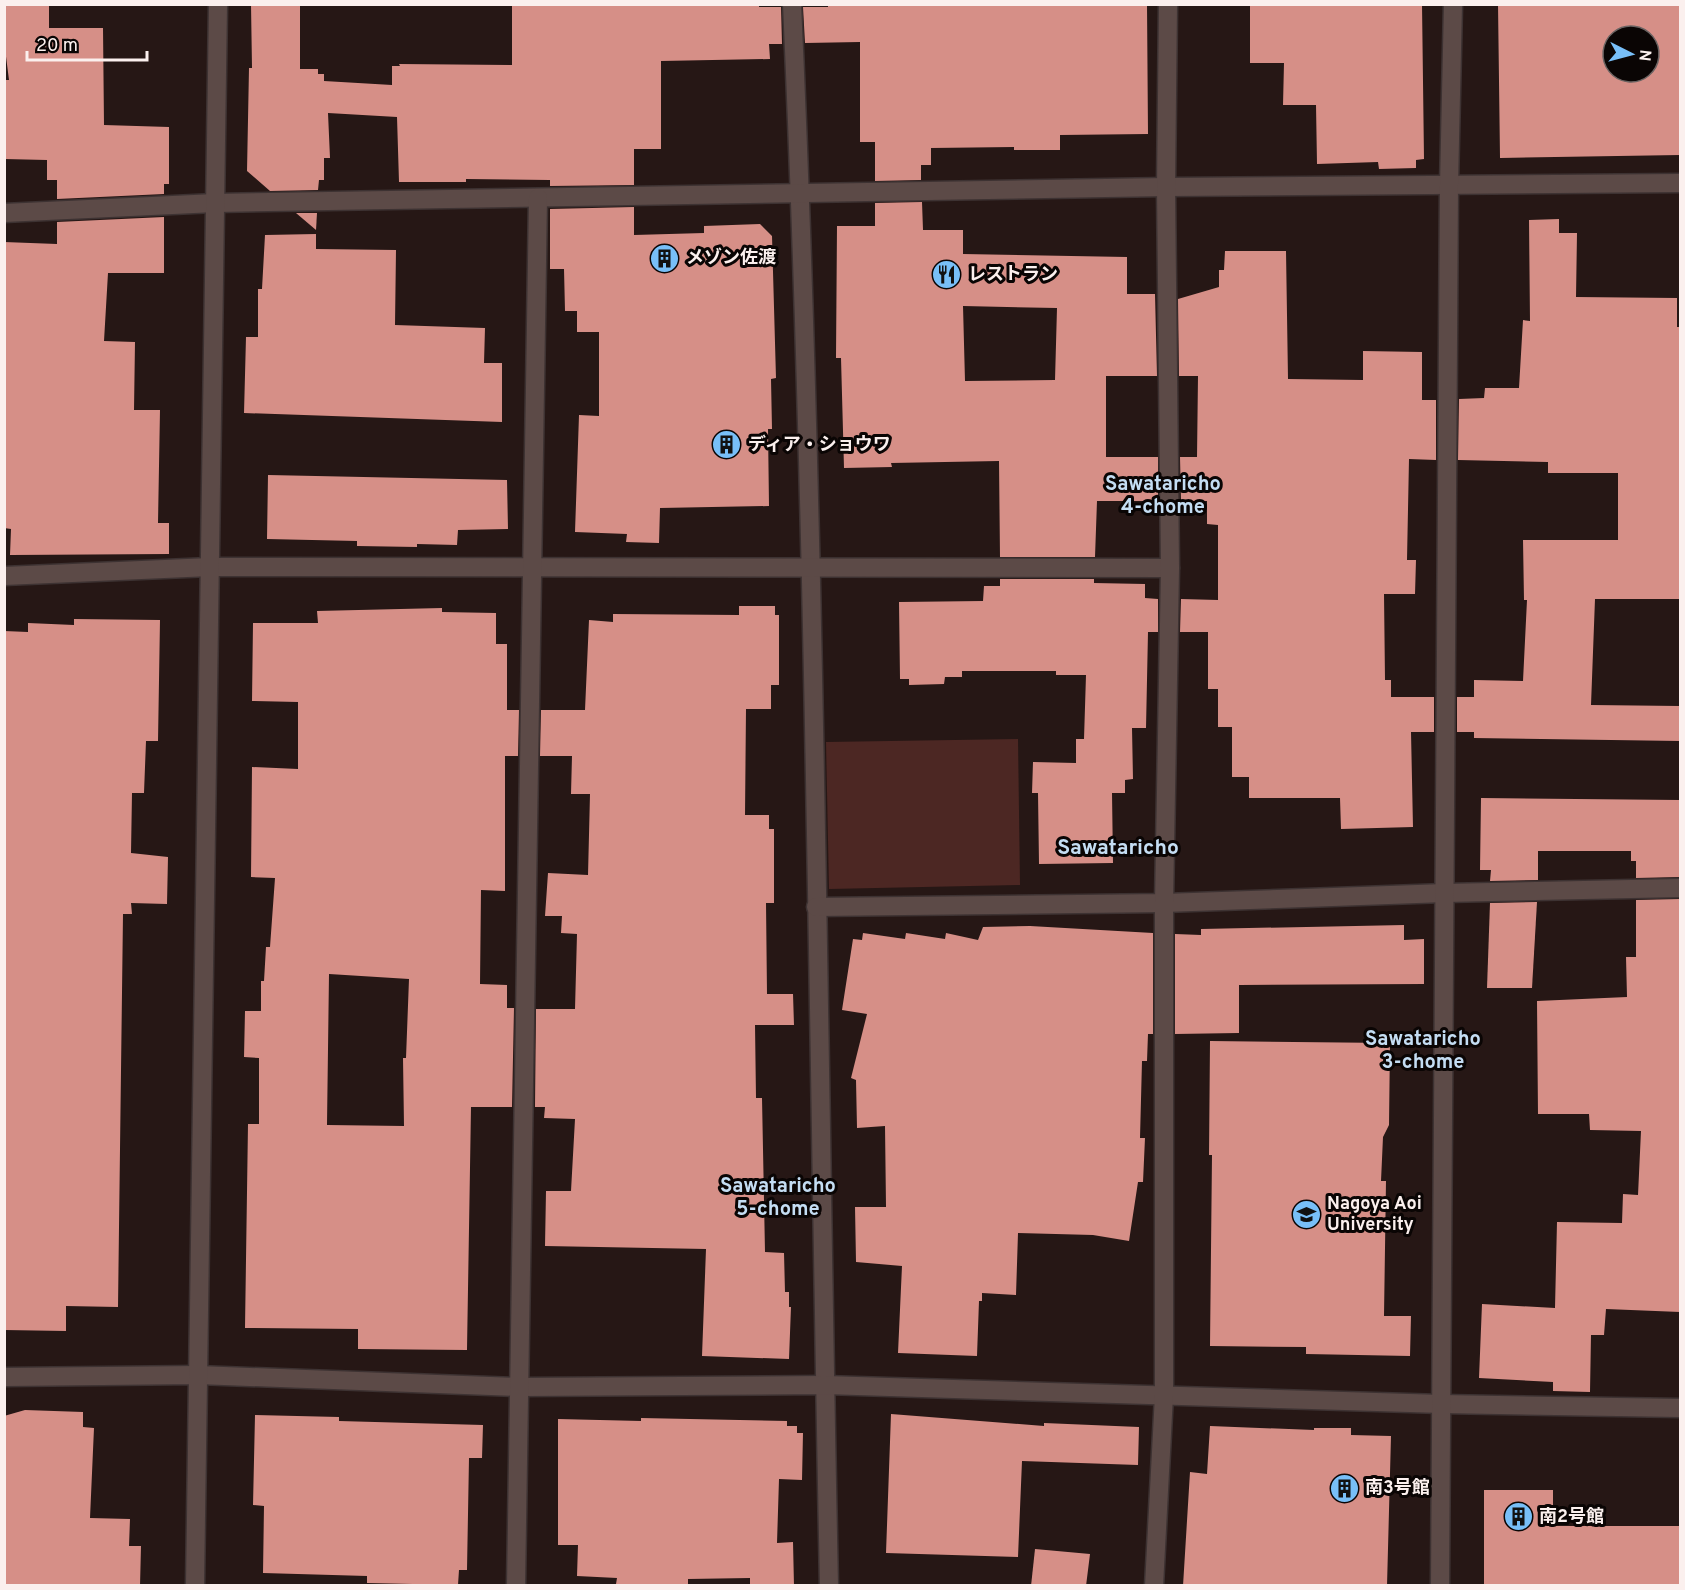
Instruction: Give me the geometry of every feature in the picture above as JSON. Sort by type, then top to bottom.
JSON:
[{"type":"street","points":[[195,1586],[218,4]]},
{"type":"street","points":[[792,4],[801,195],[810,566],[829,1586]]},
{"type":"street","points":[[1154,1586],[1164,1395],[1164,903],[1170,568],[1166,187],[1168,4]]},
{"type":"street","points":[[1440,1586],[1449,185],[1454,4]]},
{"type":"street","points":[[4,213],[215,203],[801,195],[1166,187],[1680,183]]},
{"type":"street","points":[[516,1586],[538,198]]},
{"type":"street","points":[[4,576],[210,567],[1170,568]]},
{"type":"street","points":[[816,907],[1164,903],[1445,892],[1680,888]]},
{"type":"street","points":[[4,1377],[198,1375],[519,1386],[825,1384],[1442,1404],[1680,1408]]},
{"type":"shaded area","points":[[1018,739],[1020,885],[829,889],[826,742]]},
{"type":"building","points":[[4,4],[49,4],[49,28],[103,28],[104,125],[169,127],[169,184],[164,184],[164,194],[57,199],[57,180],[47,180],[47,160],[4,159],[4,80],[9,80],[4,41]]},
{"type":"building","points":[[251,4],[300,4],[300,69],[318,69],[318,74],[324,74],[324,81],[392,85],[392,66],[400,66],[399,64],[512,65],[512,4],[759,4],[759,7],[781,7],[782,44],[769,44],[770,59],[661,61],[661,149],[634,149],[634,185],[550,186],[550,180],[466,179],[466,182],[399,182],[397,117],[328,113],[330,158],[324,158],[324,180],[319,180],[318,190],[270,191],[247,171],[249,68],[252,68]]},
{"type":"building","points":[[828,4],[1147,4],[1148,134],[1060,135],[1060,150],[1014,150],[1014,147],[931,148],[931,165],[921,165],[921,180],[875,181],[875,142],[860,142],[860,42],[805,43],[803,7],[828,7]]},
{"type":"building","points":[[1250,4],[1422,4],[1424,159],[1416,160],[1416,168],[1379,169],[1378,162],[1317,164],[1316,105],[1283,105],[1284,63],[1250,63]]},
{"type":"building","points":[[1498,4],[1680,4],[1680,155],[1500,158]]},
{"type":"building","points":[[922,202],[923,230],[963,230],[963,254],[1127,257],[1127,294],[1155,294],[1157,376],[1106,376],[1106,457],[1158,457],[1158,501],[1097,501],[1095,557],[1000,557],[999,461],[891,463],[892,467],[844,468],[841,358],[836,358],[837,226],[875,226],[875,203]],"holes":[[[963,306],[1057,308],[1055,380],[965,381]]]},
{"type":"building","points":[[634,207],[634,235],[704,233],[704,226],[760,224],[772,236],[776,378],[771,379],[772,429],[768,429],[769,506],[660,508],[659,543],[626,542],[627,534],[575,532],[579,415],[599,416],[599,332],[577,332],[577,311],[565,311],[564,269],[550,269],[550,209]]},
{"type":"building","points":[[296,213],[317,213],[316,230]]},
{"type":"building","points":[[164,217],[164,273],[108,273],[104,341],[135,342],[134,410],[160,410],[158,523],[169,523],[169,554],[10,555],[11,529],[4,528],[4,242],[57,244],[57,222]]},
{"type":"building","points":[[1559,219],[1559,233],[1577,233],[1576,297],[1677,298],[1677,327],[1680,327],[1680,599],[1595,599],[1591,705],[1680,706],[1680,741],[1474,738],[1474,732],[1457,732],[1457,697],[1474,697],[1474,680],[1523,681],[1527,600],[1524,600],[1523,540],[1618,540],[1618,473],[1548,473],[1548,462],[1458,460],[1459,399],[1484,398],[1485,388],[1519,388],[1523,320],[1530,321],[1529,220]]},
{"type":"building","points":[[316,234],[316,249],[396,250],[395,325],[485,328],[484,363],[502,363],[502,422],[244,413],[246,337],[258,337],[258,289],[262,289],[265,235]]},
{"type":"building","points":[[1225,251],[1286,251],[1288,379],[1363,380],[1363,351],[1422,352],[1422,400],[1436,400],[1436,460],[1409,459],[1407,560],[1416,560],[1415,594],[1384,594],[1385,680],[1391,680],[1391,697],[1434,697],[1434,732],[1411,732],[1413,827],[1341,829],[1340,798],[1249,798],[1249,777],[1232,777],[1232,727],[1218,727],[1218,689],[1208,689],[1208,632],[1180,632],[1181,599],[1218,600],[1218,525],[1207,524],[1207,501],[1181,501],[1180,457],[1197,457],[1198,376],[1179,376],[1178,299],[1219,287],[1219,270],[1224,270]]},
{"type":"building","points":[[268,475],[507,480],[508,529],[458,530],[457,545],[417,544],[417,547],[357,546],[357,541],[267,539]]},
{"type":"building","points":[[1000,579],[1094,579],[1094,583],[1145,584],[1145,598],[1158,599],[1158,632],[1148,632],[1146,728],[1132,728],[1133,779],[1125,780],[1125,793],[1112,793],[1113,863],[1039,864],[1038,793],[1032,793],[1033,762],[1076,763],[1076,739],[1084,739],[1086,675],[1056,675],[1056,671],[962,671],[962,677],[945,677],[944,684],[909,685],[909,679],[900,679],[899,602],[983,601],[984,586],[1000,586]]},
{"type":"building","points":[[739,606],[775,606],[775,615],[779,615],[779,685],[771,685],[771,709],[746,709],[745,815],[769,815],[769,829],[774,829],[774,903],[766,903],[767,994],[793,994],[794,1025],[755,1025],[756,1098],[762,1098],[765,1252],[784,1253],[785,1292],[789,1292],[789,1307],[791,1307],[789,1359],[702,1356],[706,1249],[545,1246],[546,1191],[571,1191],[575,1119],[544,1118],[545,1107],[535,1107],[536,1009],[575,1009],[577,934],[561,933],[562,916],[545,916],[548,873],[588,875],[590,794],[571,794],[572,756],[540,756],[541,710],[585,710],[589,620],[613,622],[613,614],[739,615]]},
{"type":"building","points":[[442,608],[442,612],[496,613],[496,644],[507,644],[507,710],[519,710],[518,756],[505,756],[505,891],[481,890],[480,984],[507,985],[507,1008],[514,1008],[512,1107],[471,1107],[467,1350],[358,1349],[358,1329],[245,1328],[248,1124],[259,1124],[259,1058],[244,1057],[245,1011],[261,1011],[261,981],[264,981],[266,947],[270,947],[275,878],[251,877],[252,767],[298,769],[298,702],[252,701],[253,623],[318,623],[317,611]],"holes":[[[329,974],[409,979],[406,1058],[403,1058],[404,1126],[327,1125]]]},
{"type":"building","points":[[74,619],[160,620],[158,741],[146,741],[144,793],[132,793],[131,853],[168,857],[167,904],[131,903],[132,914],[123,914],[118,1307],[66,1306],[66,1331],[4,1330],[4,631],[28,632],[28,623],[74,625]]},
{"type":"building","points":[[1481,798],[1680,800],[1680,877],[1636,878],[1636,861],[1631,861],[1631,851],[1538,851],[1538,880],[1490,881],[1491,870],[1480,870]]},
{"type":"building","points":[[1680,899],[1680,1312],[1606,1309],[1604,1335],[1591,1335],[1590,1392],[1553,1391],[1553,1382],[1479,1378],[1482,1304],[1555,1308],[1557,1222],[1622,1223],[1623,1194],[1638,1195],[1641,1131],[1590,1130],[1589,1114],[1538,1114],[1537,1001],[1627,997],[1626,957],[1636,957],[1636,900]]},
{"type":"building","points":[[1537,902],[1532,988],[1487,988],[1490,903]]},
{"type":"building","points":[[1404,925],[1404,940],[1424,939],[1424,984],[1239,985],[1239,1033],[1175,1034],[1175,934],[1201,935],[1201,929]]},
{"type":"building","points":[[1030,926],[1153,933],[1153,1034],[1148,1034],[1147,1061],[1142,1061],[1140,1138],[1145,1138],[1143,1182],[1138,1182],[1129,1241],[1093,1235],[1018,1233],[1016,1295],[982,1293],[982,1301],[979,1301],[977,1356],[898,1353],[902,1266],[856,1262],[855,1207],[886,1207],[885,1126],[857,1128],[856,1080],[851,1078],[867,1014],[842,1010],[853,939],[862,940],[863,933],[905,939],[906,933],[945,939],[946,933],[978,940],[983,927]]},
{"type":"building","name":"Nagoya Aoi University","points":[[1210,1041],[1390,1043],[1389,1125],[1383,1137],[1381,1181],[1386,1181],[1384,1316],[1411,1316],[1410,1356],[1306,1354],[1306,1347],[1210,1346],[1212,1155],[1209,1155]]},
{"type":"building","points":[[25,1410],[83,1412],[83,1427],[94,1428],[90,1518],[130,1519],[129,1546],[141,1546],[140,1586],[4,1586],[4,1416]]},
{"type":"building","points":[[891,1414],[1044,1426],[1044,1423],[1139,1427],[1138,1465],[1022,1461],[1018,1557],[886,1553]]},
{"type":"building","points":[[255,1415],[339,1417],[339,1421],[483,1425],[482,1458],[469,1458],[467,1570],[459,1570],[458,1585],[367,1583],[367,1576],[263,1573],[264,1506],[253,1505]]},
{"type":"building","points":[[641,1418],[787,1421],[787,1426],[797,1426],[797,1433],[803,1433],[802,1480],[779,1479],[777,1543],[793,1542],[794,1586],[750,1586],[750,1578],[688,1579],[688,1586],[652,1586],[616,1584],[617,1578],[577,1576],[578,1545],[558,1545],[558,1419],[641,1421]]},
{"type":"building","points":[[1210,1426],[1314,1430],[1314,1428],[1351,1428],[1351,1435],[1391,1436],[1387,1586],[1183,1586],[1190,1472],[1207,1474]]},
{"type":"building","points":[[1484,1490],[1553,1490],[1553,1526],[1680,1526],[1680,1586],[1484,1586]]},
{"type":"building","points":[[1035,1549],[1090,1554],[1086,1586],[1031,1586]]},
{"type":"place","name":"メゾン佐渡","points":[[665,258]]},
{"type":"place","name":"レストラン","points":[[947,275]]},
{"type":"place","name":"ディア・ショウワ","points":[[727,445]]},
{"type":"place","name":"Nagoya Aoi University","points":[[1306,1214]]},
{"type":"place","name":"南3号館","points":[[1344,1488]]},
{"type":"place","name":"南2号館","points":[[1518,1517]]},
{"type":"district","name":"Sawataricho 4-chome","points":[[1163,496]]},
{"type":"district","name":"Sawataricho","points":[[1118,848]]},
{"type":"district","name":"Sawataricho 3-chome","points":[[1423,1052]]},
{"type":"district","name":"Sawataricho 5-chome","points":[[778,1198]]}]
